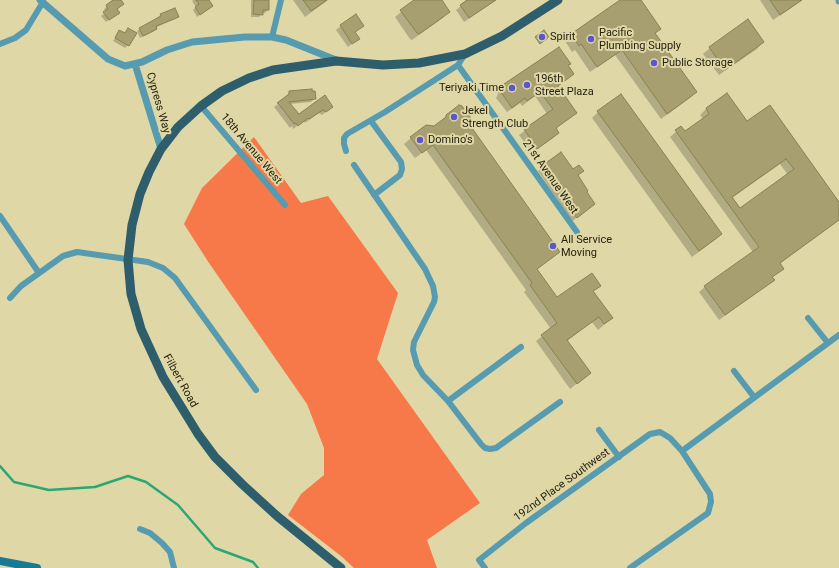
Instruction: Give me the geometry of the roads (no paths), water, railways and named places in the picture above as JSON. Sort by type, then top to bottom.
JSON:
[{"type":"main road","name":"Filbert Road","points":[[341,568],[277,516],[215,457],[198,434],[163,377],[141,330],[131,294],[128,260],[132,225],[140,194],[161,149],[178,127],[201,106],[222,91],[249,78],[285,67],[336,60],[384,64],[419,63],[465,54],[502,36],[558,0]]},
{"type":"main road","points":[[0,561],[37,568]]},
{"type":"street","points":[[272,37],[280,0]]},
{"type":"street","points":[[0,44],[15,38],[26,30],[41,1],[108,59],[125,66],[142,62],[167,50],[192,42],[245,37],[272,37],[286,40],[336,60]]},
{"type":"street","points":[[346,151],[344,138],[347,134],[458,65],[465,54]]},
{"type":"street","name":"Cypress Way","points":[[135,64],[161,149]]},
{"type":"street","name":"21st Avenue West","points":[[458,65],[577,232]]},
{"type":"street","name":"18th Avenue West","points":[[201,106],[284,205]]},
{"type":"street","points":[[370,121],[401,162],[402,169],[400,175],[374,195]]},
{"type":"street","points":[[354,165],[425,268],[433,286],[435,297],[434,302],[414,342],[413,350],[417,364],[423,375],[448,401],[481,444],[485,448],[496,448],[560,402]]},
{"type":"street","points":[[0,216],[39,273]]},
{"type":"street","points":[[10,298],[21,286],[63,256],[77,252],[148,262],[163,268],[175,278],[256,390]]},
{"type":"street","points":[[808,318],[828,343]]},
{"type":"street","points":[[630,568],[708,513],[711,502],[710,494],[682,451],[839,335]]},
{"type":"street","points":[[448,401],[521,347]]},
{"type":"street","points":[[734,371],[754,397]]},
{"type":"street","points":[[599,430],[619,457]]},
{"type":"street","name":"192nd Place Southwest","points":[[485,568],[479,560],[526,523],[650,434],[660,432],[670,438],[682,451]]},
{"type":"street","points":[[140,529],[150,532],[170,552],[174,568]]},
{"type":"waterway","points":[[0,466],[14,482],[49,490],[95,487],[128,476],[146,482],[178,505],[215,548],[253,562],[258,568]]},
{"type":"place","name":"Spirit","points":[[542,37]]},
{"type":"place","name":"Pacific Plumbing Supply","points":[[591,39]]},
{"type":"place","name":"Public Storage","points":[[654,63]]},
{"type":"place","name":"196th Street Plaza","points":[[527,85]]},
{"type":"place","name":"Teriyaki Time","points":[[512,88]]},
{"type":"place","name":"Jekel Strength Club","points":[[454,117]]},
{"type":"place","name":"Domino's","points":[[420,140]]},
{"type":"place","name":"All Service Moving","points":[[553,246]]}]
